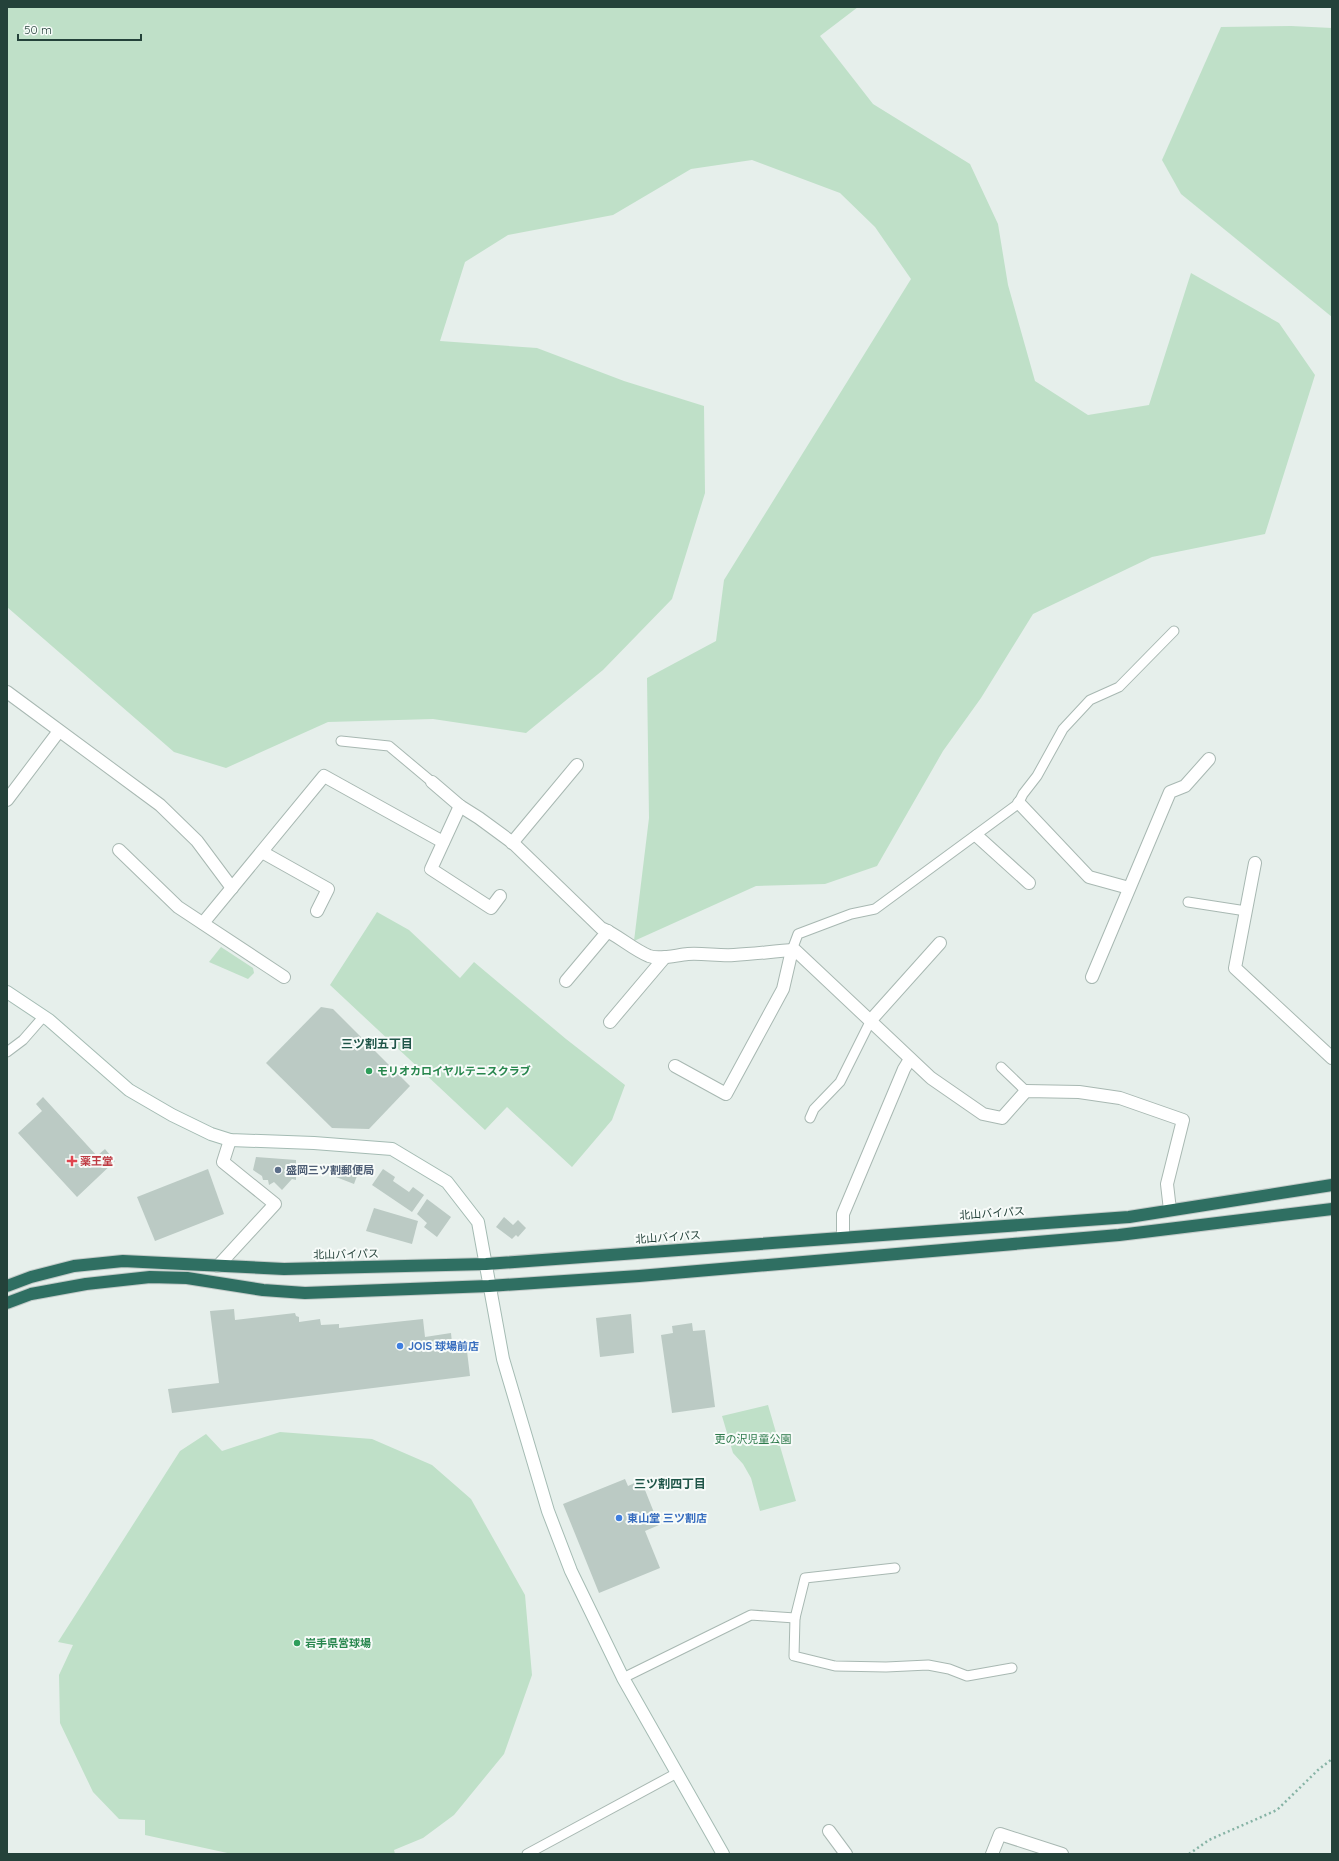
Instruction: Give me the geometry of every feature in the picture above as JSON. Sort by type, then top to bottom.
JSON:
[{"type":"highway","name":"北山バイパス","points":[[7,1286],[31,1277],[74,1266],[123,1262],[284,1269],[486,1264],[1128,1216],[1332,1185]]},
{"type":"highway","points":[[7,1303],[31,1294],[86,1284],[150,1277],[187,1278],[263,1290],[305,1293],[489,1286],[639,1276],[1119,1235],[1332,1209]]},
{"type":"street","points":[[7,692],[160,805],[197,841],[232,888]]},
{"type":"street","points":[[7,800],[60,731]]},
{"type":"street","points":[[1092,977],[1170,792],[1185,786],[1209,759]]},
{"type":"street","points":[[512,843],[577,765]]},
{"type":"street","points":[[203,923],[324,776],[443,842]]},
{"type":"street","points":[[432,782],[460,806],[479,818],[512,843],[601,928],[649,956],[665,957],[690,954],[711,956],[744,955],[771,950],[795,950],[871,1020],[910,1059],[946,1089],[983,1114],[1002,1118],[1026,1091],[1079,1092],[1120,1098],[1183,1120],[1167,1184],[1170,1210]]},
{"type":"street","points":[[1019,802],[1088,877],[1129,888]]},
{"type":"street","points":[[460,806],[431,869],[491,908],[500,896]]},
{"type":"street","points":[[977,836],[1029,883]]},
{"type":"street","points":[[119,850],[178,907],[284,977]]},
{"type":"street","points":[[262,852],[328,889],[317,911]]},
{"type":"street","points":[[1255,863],[1235,968],[1332,1058]]},
{"type":"street","points":[[566,981],[608,931]]},
{"type":"street","points":[[871,1020],[940,943]]},
{"type":"street","points":[[675,1066],[726,1094],[783,989],[792,950]]},
{"type":"street","points":[[610,1022],[665,957]]},
{"type":"street","points":[[7,992],[44,1016],[129,1090],[172,1116],[230,1140],[314,1143],[392,1149],[447,1182],[478,1222],[503,1359],[548,1511],[571,1571],[623,1678],[723,1854]]},
{"type":"street","points":[[843,1237],[843,1214],[904,1069],[910,1059]]},
{"type":"street","points":[[218,1266],[274,1204],[223,1162],[230,1140]]},
{"type":"street","points":[[829,1831],[846,1854]]},
{"type":"street","points":[[992,1854],[1000,1834],[1062,1854]]},
{"type":"lane","points":[[792,950],[798,934],[851,914],[875,909],[977,836],[1019,802],[1037,776],[1063,728],[1090,700],[1120,687],[1174,631]]},
{"type":"lane","points":[[341,741],[389,746],[432,782]]},
{"type":"lane","points":[[1188,902],[1246,911]]},
{"type":"lane","points":[[7,1052],[23,1040],[44,1016]]},
{"type":"lane","points":[[810,1118],[814,1110],[840,1082],[871,1020]]},
{"type":"lane","points":[[1001,1067],[1026,1091]]},
{"type":"lane","points":[[895,1568],[805,1578],[795,1618],[794,1656],[835,1666],[886,1667],[928,1665],[949,1669],[967,1676],[1012,1668]]},
{"type":"lane","points":[[623,1678],[751,1615],[795,1618]]},
{"type":"lane","points":[[527,1854],[677,1773]]},
{"type":"path","points":[[1189,1854],[1209,1840],[1277,1810],[1318,1770],[1332,1759]]},
{"type":"green space","points":[[7,7],[858,7],[820,36],[873,104],[970,164],[998,224],[1008,285],[1035,381],[1088,415],[1149,405],[1191,273],[1279,323],[1315,375],[1265,534],[1152,557],[1033,614],[981,698],[943,751],[877,866],[825,884],[756,886],[634,941],[649,818],[647,678],[716,641],[724,580],[911,279],[875,227],[840,193],[752,160],[691,169],[613,215],[508,235],[465,262],[440,341],[537,348],[624,381],[704,406],[705,493],[672,599],[603,670],[526,733],[433,719],[328,722],[226,768],[174,752],[7,607]]},
{"type":"green space","points":[[1291,26],[1332,28],[1332,317],[1181,194],[1162,160],[1221,27]]},
{"type":"green space","points":[[377,912],[409,930],[460,978],[474,962],[566,1039],[625,1085],[612,1120],[572,1167],[507,1107],[485,1130],[330,985]]},
{"type":"green space","points":[[221,947],[253,968],[254,973],[248,979],[209,962]]},
{"type":"green space","name":"更の沢児童公園","points":[[768,1405],[796,1501],[760,1511],[751,1478],[743,1464],[733,1453],[722,1416]]},
{"type":"green space","name":"岩手県営球場","points":[[280,1432],[372,1439],[432,1465],[471,1499],[525,1595],[532,1675],[504,1754],[454,1815],[423,1838],[394,1850],[395,1854],[232,1854],[145,1835],[145,1820],[119,1819],[93,1792],[60,1723],[59,1675],[73,1645],[58,1642],[180,1451],[206,1434],[222,1451]]},
{"type":"building","points":[[321,1007],[333,1009],[410,1086],[369,1129],[332,1128],[266,1063]]},
{"type":"building","points":[[43,1097],[97,1156],[105,1149],[115,1161],[77,1197],[18,1133],[42,1111],[36,1104]]},
{"type":"building","points":[[256,1157],[296,1160],[296,1180],[292,1179],[282,1190],[274,1182],[269,1185],[268,1180],[263,1180],[262,1176],[253,1170]]},
{"type":"building","points":[[208,1169],[224,1214],[155,1241],[137,1197]]},
{"type":"building","points":[[339,1169],[357,1176],[354,1184],[336,1177]]},
{"type":"building","points":[[383,1169],[395,1177],[393,1181],[409,1192],[413,1187],[424,1195],[412,1212],[372,1185]]},
{"type":"building","points":[[427,1199],[451,1217],[437,1237],[424,1227],[427,1223],[417,1214]]},
{"type":"building","points":[[374,1208],[418,1221],[412,1244],[366,1231]]},
{"type":"building","points":[[504,1217],[513,1225],[518,1220],[526,1228],[518,1237],[516,1235],[512,1239],[496,1227]]},
{"type":"building","points":[[234,1309],[235,1320],[295,1313],[296,1316],[299,1317],[299,1322],[320,1319],[321,1325],[339,1324],[339,1328],[423,1319],[425,1337],[451,1333],[452,1343],[467,1351],[470,1376],[172,1413],[168,1389],[219,1383],[210,1311]]},
{"type":"building","points":[[631,1314],[634,1353],[600,1357],[596,1318]]},
{"type":"building","points":[[692,1323],[693,1331],[705,1330],[715,1407],[672,1413],[661,1335],[673,1333],[672,1326]]},
{"type":"building","points":[[625,1479],[628,1486],[641,1480],[659,1525],[645,1531],[660,1568],[599,1593],[563,1504]]},
{"type":"place","name":"モリオカロイヤルテニスクラブ","points":[[369,1071]]},
{"type":"place","name":"薬王堂","points":[[72,1161]]},
{"type":"place","name":"盛岡三ツ割郵便局","points":[[278,1170]]},
{"type":"place","name":"JOIS 球場前店","points":[[400,1346]]},
{"type":"place","name":"東山堂 三ツ割店","points":[[619,1518]]},
{"type":"place","name":"岩手県営球場","points":[[297,1643]]},
{"type":"district","name":"三ツ割五丁目","points":[[377,1043]]},
{"type":"district","name":"三ツ割四丁目","points":[[670,1483]]}]
